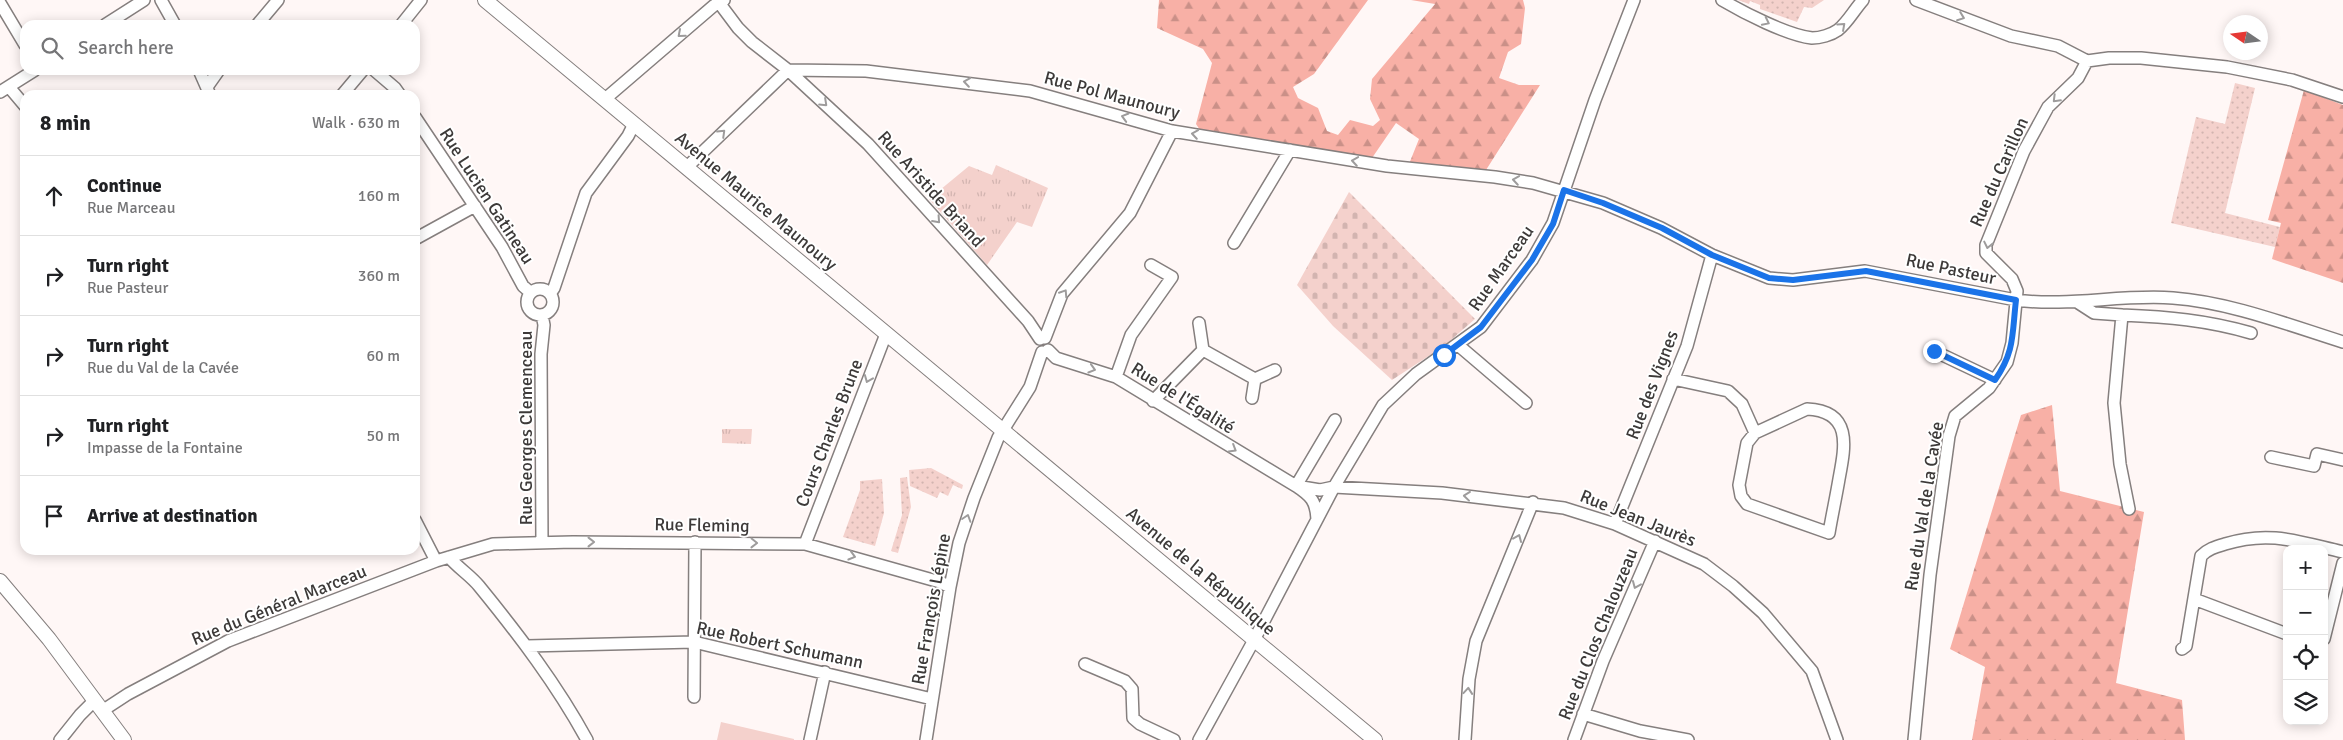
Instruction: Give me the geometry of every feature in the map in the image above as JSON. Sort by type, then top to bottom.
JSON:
[{"type":"main road","name":"Avenue Maurice Maunoury","points":[[485,0],[687,166],[1003,431]]},
{"type":"main road","name":"Avenue de la République","points":[[1003,431],[1374,740]]},
{"type":"main road","points":[[0,581],[49,639],[124,740]]},
{"type":"street","points":[[113,20],[144,0]]},
{"type":"street","points":[[161,0],[172,20]]},
{"type":"street","points":[[261,20],[278,0]]},
{"type":"street","points":[[405,20],[421,0]]},
{"type":"street","name":"Rue Marceau","points":[[1198,740],[1254,640],[1334,487],[1383,405],[1416,374],[1481,327],[1532,260],[1553,224],[1595,100],[1634,0]]},
{"type":"street","points":[[1722,0],[1775,26],[1812,38],[1826,36],[1837,31],[1848,20],[1862,0]]},
{"type":"street","points":[[1916,0],[2011,36],[2058,46],[2087,62],[2109,58],[2142,58],[2227,67],[2292,80],[2343,97]]},
{"type":"street","points":[[605,99],[720,1]]},
{"type":"street","name":"Rue Aristide Briand","points":[[720,1],[738,28],[752,42],[788,70],[868,144],[896,174],[1043,338],[1050,342],[1045,351]]},
{"type":"street","points":[[0,3],[20,37]]},
{"type":"street","name":"Rue du Carillon","points":[[2016,300],[2017,291],[2012,280],[1986,254],[1986,245],[2024,151],[2048,107],[2078,78],[2087,62]]},
{"type":"street","points":[[687,166],[788,70]]},
{"type":"street","name":"Rue Pol Maunoury","points":[[788,70],[866,71],[1030,91],[1172,131],[1387,166],[1495,177],[1564,190]]},
{"type":"street","points":[[20,102],[4,90],[27,75]]},
{"type":"street","points":[[201,75],[208,90]]},
{"type":"street","points":[[209,90],[216,75]]},
{"type":"street","points":[[346,90],[359,75]]},
{"type":"street","points":[[380,75],[397,90]]},
{"type":"street","name":"Rue Lucien Gatineau","points":[[420,124],[502,246],[523,286],[530,294]]},
{"type":"street","points":[[550,294],[539,289],[530,294],[528,299],[529,308],[536,314],[542,315],[552,306],[550,294],[554,288],[586,193],[628,136],[634,124]]},
{"type":"street","points":[[1043,338],[1062,294],[1130,213],[1172,131]]},
{"type":"street","points":[[1234,243],[1290,150]]},
{"type":"street","name":"Rue Pasteur","points":[[1564,190],[1603,203],[1662,228],[1712,255],[1769,278],[1793,280],[1866,271],[2039,303],[2173,298],[2198,301],[2343,342]]},
{"type":"street","points":[[420,236],[475,206]]},
{"type":"street","name":"Rue des Vignes","points":[[1615,524],[1687,346],[1712,255]]},
{"type":"street","points":[[1116,377],[1131,335],[1172,277],[1151,265]]},
{"type":"street","name":"Rue du Val de la Cavée","points":[[1914,740],[1930,574],[1949,436],[1955,416],[1989,388],[2007,362],[2012,343],[2016,300]]},
{"type":"street","points":[[2077,302],[2094,313],[2180,317],[2222,324],[2251,333]]},
{"type":"street","name":"Rue Georges Clemenceau","points":[[542,315],[544,325],[541,354],[542,542]]},
{"type":"street","points":[[2122,315],[2114,403],[2120,464],[2129,510]]},
{"type":"street","points":[[1198,324],[1203,350],[1255,379]]},
{"type":"street","name":"Cours Charles Brune","points":[[805,544],[886,334]]},
{"type":"street","points":[[1458,345],[1526,403]]},
{"type":"street","points":[[1154,401],[1203,350]]},
{"type":"street","name":"Rue de l'Égalité","points":[[1045,351],[1056,358],[1116,377],[1296,486],[1308,494],[1316,506],[1317,521]]},
{"type":"street","name":"Rue François Lépine","points":[[926,740],[950,587],[959,543],[974,498],[1003,431],[1030,387],[1045,351]]},
{"type":"street","points":[[1934,351],[1995,380]]},
{"type":"street","points":[[1255,379],[1276,370]]},
{"type":"street","points":[[1252,398],[1255,379]]},
{"type":"street","points":[[1673,379],[1728,391],[1742,404],[1755,433]]},
{"type":"street","points":[[1807,409],[1820,410],[1832,416],[1842,427],[1845,446],[1829,534],[1747,504],[1744,500],[1739,485],[1747,443],[1755,433],[1807,409]]},
{"type":"street","points":[[1296,486],[1335,420]]},
{"type":"street","points":[[2271,457],[2314,466],[2317,454],[2343,460]]},
{"type":"street","name":"Rue de l'Égalité","points":[[1296,486],[1320,490],[1334,487]]},
{"type":"street","name":"Rue Jean Jaurès","points":[[1334,487],[1442,493],[1533,502],[1564,508],[1615,524],[1704,564],[1733,586],[1763,613],[1812,671],[1837,740]]},
{"type":"street","points":[[1465,740],[1470,680],[1476,642],[1533,502]]},
{"type":"street","points":[[420,530],[436,561]]},
{"type":"street","points":[[2182,649],[2186,646],[2201,556],[2207,550],[2246,537],[2280,537],[2343,552]]},
{"type":"street","name":"Rue du Clos Chalouzeau","points":[[1574,740],[1603,661],[1655,541]]},
{"type":"street","name":"Rue Fleming","points":[[449,557],[493,544],[542,542],[805,544],[940,582],[950,587]]},
{"type":"street","points":[[694,697],[695,542]]},
{"type":"street","points":[[449,557],[477,584],[527,646],[567,704],[587,740]]},
{"type":"street","name":"Rue du Général Marceau","points":[[60,740],[80,715],[134,690],[228,641],[449,557]]},
{"type":"street","points":[[2325,635],[2343,563]]},
{"type":"street","points":[[2194,599],[2283,632]]},
{"type":"street","name":"Rue Robert Schumann","points":[[527,646],[694,642],[932,699]]},
{"type":"street","points":[[1084,664],[1125,681],[1132,689],[1133,718],[1140,724],[1174,740]]},
{"type":"street","points":[[810,740],[825,672]]},
{"type":"street","points":[[1584,714],[1640,732],[1688,740]]},
{"type":"green space","points":[[1159,0],[1368,0],[1314,74],[1293,87],[1298,98],[1318,108],[1327,131],[1338,135],[1350,120],[1373,126],[1380,120],[1370,99],[1372,79],[1435,4],[1411,0],[1523,0],[1525,8],[1521,44],[1508,52],[1499,78],[1519,85],[1540,85],[1486,170],[1409,164],[1419,139],[1396,123],[1372,158],[1202,133],[1196,124],[1212,63],[1203,49],[1157,28]]},
{"type":"green space","points":[[1738,0],[1824,0],[1812,8],[1804,7],[1797,22],[1760,9],[1760,5],[1750,1],[1749,4]]},
{"type":"green space","points":[[2235,83],[2255,88],[2225,213],[2280,227],[2275,247],[2171,223],[2196,117],[2225,124]]},
{"type":"green space","points":[[2304,90],[2343,105],[2343,283],[2272,259],[2281,223],[2268,220]]},
{"type":"green space","points":[[996,165],[1048,188],[1032,227],[1017,222],[987,265],[929,199],[969,166],[992,175]]},
{"type":"green space","points":[[1349,192],[1475,319],[1444,346],[1392,380],[1333,326],[1297,285]]},
{"type":"green space","points":[[2052,405],[2060,491],[2144,512],[2116,683],[2182,700],[2185,740],[1972,740],[1985,667],[1950,649],[2021,415]]},
{"type":"green space","points":[[722,429],[752,429],[751,444],[722,443]]},
{"type":"green space","points":[[931,468],[963,485],[962,489],[953,485],[948,496],[940,492],[937,498],[910,486],[909,470]]},
{"type":"green space","points":[[907,477],[911,507],[898,553],[891,551],[902,515],[900,478]]},
{"type":"green space","points":[[882,479],[884,513],[875,546],[843,537],[860,490],[860,481]]},
{"type":"green space","points":[[721,722],[794,739],[794,740],[717,740]]},
{"type":"route","points":[[1444,355],[1481,327],[1495,311],[1532,260],[1553,224],[1564,190],[1603,203],[1662,228],[1712,255],[1769,278],[1793,280],[1866,271],[1882,272],[2016,300],[2012,343],[2007,362],[1995,380],[1934,351]]}]
